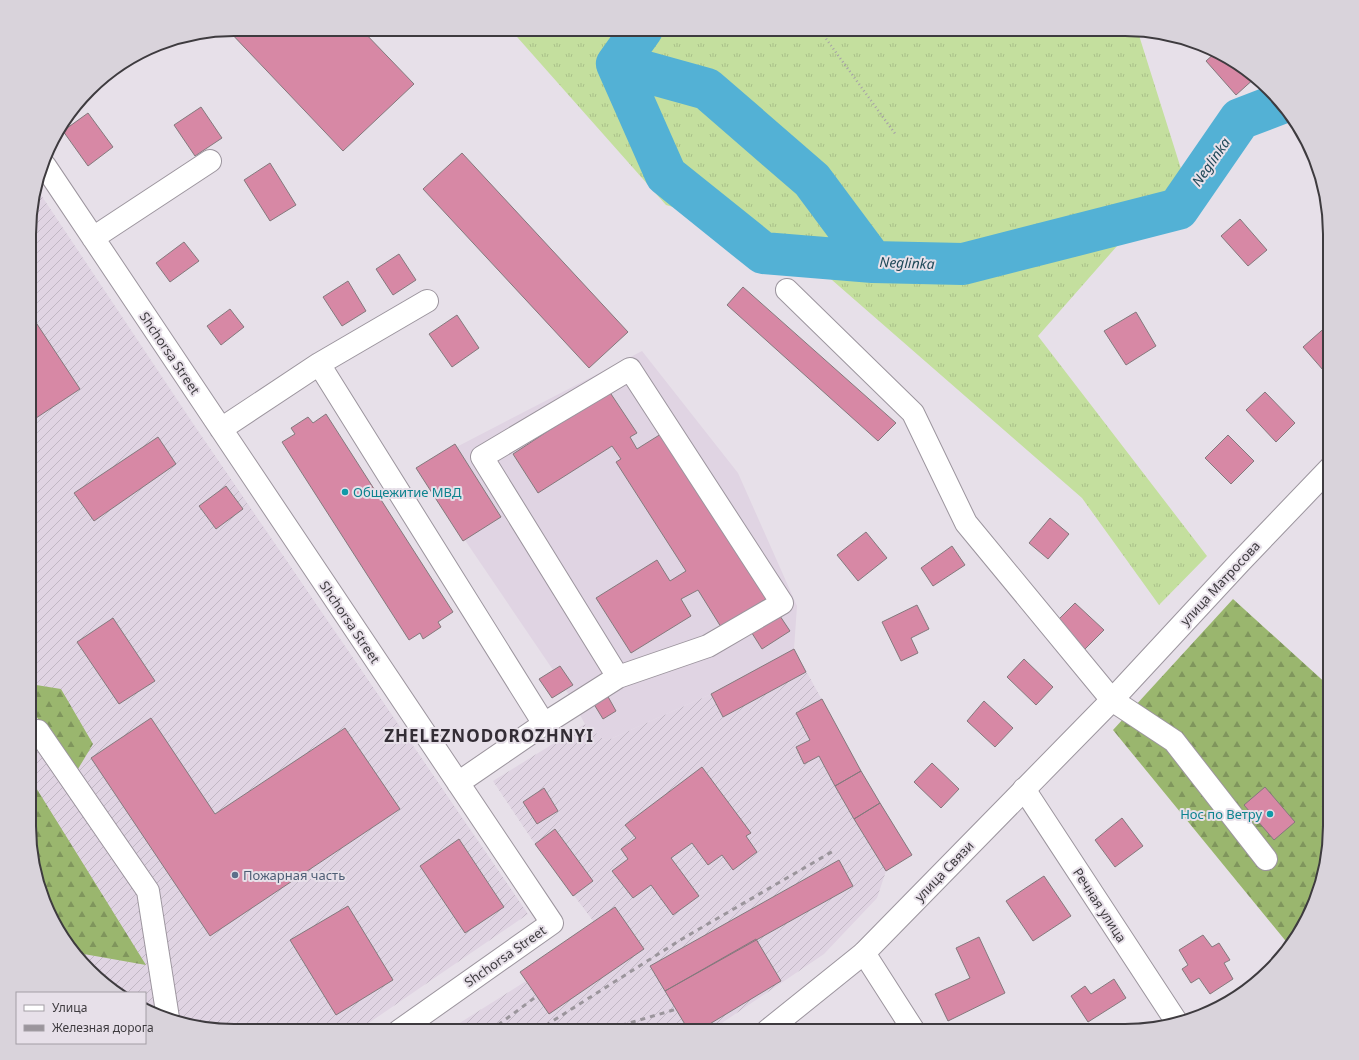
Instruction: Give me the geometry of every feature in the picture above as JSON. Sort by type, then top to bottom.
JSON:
[{"type":"street","points":[[93,238],[210,161]]},
{"type":"street","name":"Shchorsa Street","points":[[47,168],[552,923],[409,1024]]},
{"type":"street","points":[[787,290],[913,413],[966,523],[1112,700],[1174,741],[1266,859]]},
{"type":"street","points":[[221,429],[319,364],[427,301]]},
{"type":"street","points":[[319,364],[544,724]]},
{"type":"street","points":[[458,783],[544,724],[618,677],[708,646],[782,603],[630,369],[482,457],[618,677]]},
{"type":"street","name":"улица Матросова","points":[[1112,700],[1323,475]]},
{"type":"street","name":"улица Связи","points":[[776,1024],[864,953],[1112,700]]},
{"type":"street","points":[[38,731],[148,891],[167,1013]]},
{"type":"street","name":"Речная улица","points":[[1024,789],[1174,1018]]},
{"type":"street","points":[[864,953],[910,1024]]},
{"type":"path","points":[[824,36],[896,135]]},
{"type":"shaded area","points":[[40,194],[196,428],[528,914],[367,1024],[221,1024],[170,1014],[146,1004],[146,992],[126,992],[113,983],[85,957],[69,936],[56,914],[46,890],[36,839],[36,221]]},
{"type":"shaded area","points":[[642,351],[738,473],[797,606],[794,649],[711,694],[606,741],[585,724],[566,690],[552,698],[539,679],[553,670],[416,468]]},
{"type":"shaded area","points":[[794,649],[861,771],[912,855],[886,871],[877,898],[824,954],[720,1024],[458,1024],[526,981],[520,972],[594,922],[535,844],[493,781],[585,724],[606,741],[711,694]]},
{"type":"green space","points":[[516,36],[1139,36],[1182,172],[1038,336],[1207,556],[1159,605],[1082,498],[785,239],[666,205]]},
{"type":"green space","points":[[1233,599],[1323,681],[1323,839],[1313,890],[1303,914],[1286,941],[1113,730]]},
{"type":"green space","points":[[36,685],[61,689],[93,744],[75,774],[36,716]]},
{"type":"green space","points":[[36,788],[146,965],[82,954],[66,931],[55,911],[46,890],[40,865],[36,839]]},
{"type":"building","points":[[234,36],[368,36],[414,84],[343,151]]},
{"type":"building","points":[[1213,56],[1235,69],[1251,81],[1236,95],[1206,61]]},
{"type":"building","points":[[201,107],[222,138],[195,156],[174,125]]},
{"type":"building","points":[[88,113],[113,147],[88,166],[64,132],[66,129]]},
{"type":"building","points":[[462,153],[628,332],[589,368],[423,189]]},
{"type":"building","points":[[270,163],[296,205],[270,221],[244,180]]},
{"type":"building","points":[[1240,219],[1267,250],[1248,266],[1221,236]]},
{"type":"building","points":[[184,242],[199,261],[170,282],[156,263]]},
{"type":"building","points":[[399,254],[416,280],[393,295],[376,269]]},
{"type":"building","points":[[348,281],[366,311],[342,326],[323,297]]},
{"type":"building","points":[[743,287],[896,423],[878,441],[727,305]]},
{"type":"building","points":[[230,309],[244,327],[221,345],[207,326]]},
{"type":"building","points":[[1136,312],[1156,346],[1126,365],[1104,331]]},
{"type":"building","points":[[457,315],[479,348],[452,367],[429,334]]},
{"type":"building","points":[[36,323],[80,389],[36,418]]},
{"type":"building","points":[[1323,329],[1323,370],[1303,347]]},
{"type":"building","points":[[609,391],[637,433],[630,437],[637,449],[661,434],[766,599],[721,627],[698,590],[681,599],[691,616],[631,653],[596,598],[657,560],[670,581],[686,571],[616,462],[621,459],[612,446],[538,493],[513,454]]},
{"type":"building","points":[[1265,392],[1295,423],[1276,442],[1246,410]]},
{"type":"building","name":"Общежитие МВД","points":[[326,414],[453,612],[438,622],[441,627],[423,639],[420,633],[409,640],[282,442],[295,434],[291,428],[308,417],[313,423]]},
{"type":"building","points":[[1228,435],[1254,461],[1231,484],[1205,458]]},
{"type":"building","points":[[158,437],[176,464],[94,521],[74,493]]},
{"type":"building","points":[[455,444],[501,517],[463,541],[416,468]]},
{"type":"building","points":[[226,486],[243,509],[216,529],[199,506]]},
{"type":"building","points":[[1050,518],[1069,534],[1048,559],[1029,543]]},
{"type":"building","points":[[866,532],[887,558],[858,581],[837,555]]},
{"type":"building","points":[[952,546],[965,565],[933,586],[921,568]]},
{"type":"building","points":[[1075,603],[1104,630],[1085,649],[1057,621]]},
{"type":"building","points":[[917,605],[929,629],[911,638],[918,653],[901,661],[882,622]]},
{"type":"building","points":[[778,613],[790,631],[762,649],[750,630]]},
{"type":"building","points":[[113,618],[155,681],[119,704],[77,642]]},
{"type":"building","points":[[794,649],[806,672],[723,717],[711,694]]},
{"type":"building","points":[[1024,659],[1053,687],[1036,705],[1007,677]]},
{"type":"building","points":[[560,666],[573,685],[552,698],[539,679]]},
{"type":"building","points":[[606,693],[616,711],[603,719],[592,701]]},
{"type":"building","points":[[822,699],[861,771],[835,786],[819,756],[804,764],[796,747],[810,740],[796,713]]},
{"type":"building","points":[[984,701],[1013,728],[995,747],[967,721]]},
{"type":"building","name":"Пожарная часть","points":[[151,718],[215,814],[345,728],[400,809],[210,936],[91,758]]},
{"type":"building","points":[[932,763],[959,789],[941,808],[914,782]]},
{"type":"building","points":[[702,767],[751,833],[746,836],[757,852],[733,870],[722,855],[708,865],[692,843],[671,858],[699,896],[673,915],[651,885],[633,898],[612,871],[628,859],[621,849],[636,838],[625,825]]},
{"type":"building","points":[[861,771],[880,803],[854,819],[835,786]]},
{"type":"building","name":"Нос по Ветру","points":[[1265,787],[1295,822],[1274,840],[1244,805]]},
{"type":"building","points":[[544,788],[558,811],[537,824],[523,802]]},
{"type":"building","points":[[880,803],[912,855],[886,871],[854,819]]},
{"type":"building","points":[[1122,818],[1143,846],[1115,867],[1095,840]]},
{"type":"building","points":[[555,829],[593,881],[573,896],[535,844]]},
{"type":"building","points":[[459,839],[504,907],[465,933],[420,866]]},
{"type":"building","points":[[839,860],[853,886],[665,991],[650,966]]},
{"type":"building","points":[[1044,876],[1071,916],[1033,941],[1006,901]]},
{"type":"building","points":[[348,906],[393,980],[336,1015],[290,940]]},
{"type":"building","points":[[615,907],[644,949],[549,1014],[520,972]]},
{"type":"building","points":[[1203,935],[1212,947],[1219,943],[1230,960],[1224,963],[1233,979],[1210,994],[1199,978],[1191,983],[1182,969],[1188,965],[1179,950]]},
{"type":"building","points":[[979,937],[1005,993],[948,1021],[935,994],[970,978],[956,948]]},
{"type":"building","points":[[756,939],[781,981],[710,1024],[685,1024],[665,991]]},
{"type":"building","points":[[1114,979],[1126,998],[1088,1022],[1071,996],[1085,986],[1091,994]]},
{"type":"waterway","name":"Neglinka","points":[[637,36],[617,64],[666,175],[763,253],[873,262],[963,264],[1178,209],[1240,119],[1276,105]]},
{"type":"waterway","points":[[617,64],[707,89],[812,180],[873,262]]},
{"type":"railway","points":[[548,1024],[682,939],[835,850]]},
{"type":"railway","points":[[499,1024],[537,996]]},
{"type":"railway","points":[[626,1024],[677,1009]]},
{"type":"place","name":"Общежитие МВД","points":[[345,492]]},
{"type":"place","name":"Нос по Ветру","points":[[1270,814]]},
{"type":"place","name":"Пожарная часть","points":[[235,875]]},
{"type":"district","name":"ZHELEZNODOROZHNYI","points":[[489,736]]}]
